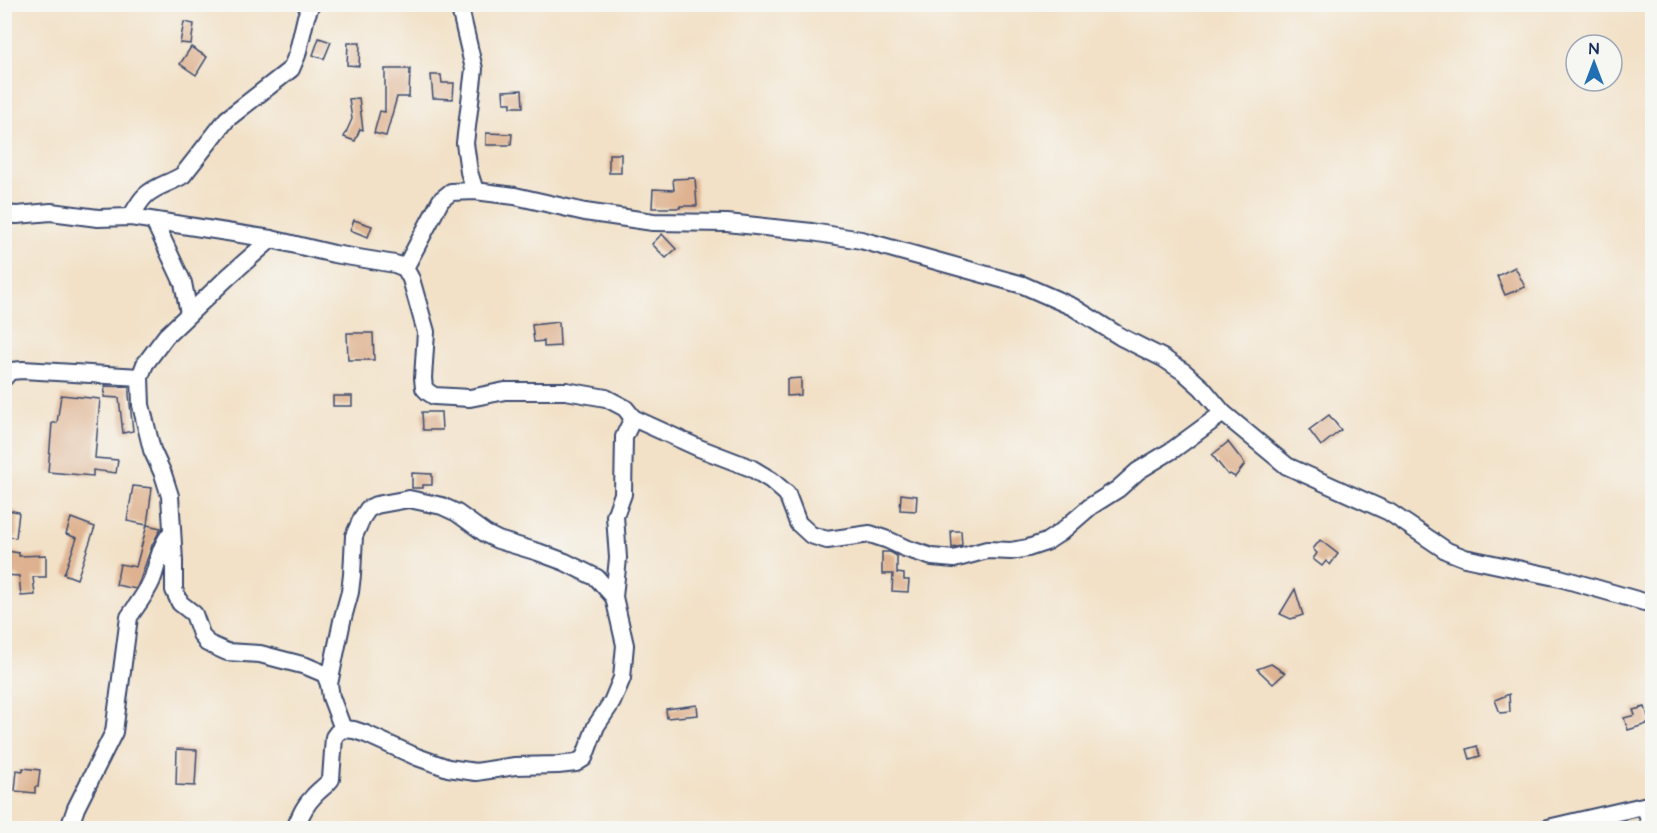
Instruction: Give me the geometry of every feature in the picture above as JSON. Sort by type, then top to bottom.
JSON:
[{"type":"street","points":[[131,217],[145,196],[183,175],[227,119],[291,69],[311,4]]},
{"type":"street","points":[[459,4],[474,69],[465,143],[474,190]]},
{"type":"street","points":[[405,268],[441,200],[451,192],[474,190],[515,196],[585,212],[653,222],[727,223],[861,240],[1023,285],[1073,307],[1120,337],[1163,358],[1202,388],[1223,413],[1287,466],[1389,512],[1447,551],[1465,558],[1560,578],[1644,602],[1653,602]]},
{"type":"street","points":[[4,214],[51,212],[98,218],[131,217],[271,239],[334,254],[395,264],[405,268],[411,279],[426,332],[424,388],[434,396],[470,398],[505,391],[566,391],[606,398],[626,408],[633,418],[699,448],[751,468],[771,480],[787,494],[798,523],[811,535],[827,540],[870,534],[932,557],[954,559],[987,550],[1011,551],[1028,548],[1046,542],[1061,532],[1138,471],[1174,449],[1223,413]]},
{"type":"street","points":[[154,221],[183,283],[189,313]]},
{"type":"street","points":[[271,239],[166,336],[145,364],[140,377],[141,405],[152,450],[170,496],[174,590],[180,603],[194,614],[207,643],[227,652],[260,654],[306,666],[325,674],[343,729]]},
{"type":"street","points":[[4,378],[10,371],[23,370],[140,377]]},
{"type":"street","points":[[295,828],[301,813],[314,795],[328,784],[331,778],[334,737],[343,729],[366,734],[448,768],[476,772],[515,765],[576,763],[584,758],[596,726],[612,702],[622,678],[625,645],[614,597],[618,558],[615,516],[623,494],[624,437],[633,418]]},
{"type":"street","points":[[329,684],[350,592],[354,536],[368,509],[376,505],[410,499],[442,506],[457,513],[498,540],[565,562],[597,578],[614,597]]},
{"type":"street","points":[[69,828],[76,808],[114,732],[129,617],[140,603],[151,581],[164,543],[172,532]]},
{"type":"street","points":[[1548,828],[1649,805],[1651,828]]},
{"type":"building","points":[[184,22],[194,24],[191,44],[180,43]]},
{"type":"building","points":[[319,38],[331,42],[324,59],[313,55]]},
{"type":"building","points":[[348,43],[360,43],[359,66],[347,65]]},
{"type":"building","points":[[191,47],[207,57],[196,75],[180,64]]},
{"type":"building","points":[[385,69],[410,69],[409,97],[397,97],[386,136],[374,133],[380,111],[385,112]]},
{"type":"building","points":[[431,75],[441,75],[442,83],[454,83],[453,99],[433,98]]},
{"type":"building","points":[[522,90],[523,107],[511,107],[511,103],[504,103],[503,91]]},
{"type":"building","points":[[359,98],[363,130],[360,129],[355,141],[344,137],[352,119],[349,99]]},
{"type":"building","points":[[486,133],[512,134],[511,145],[486,145]]},
{"type":"building","points":[[609,154],[621,154],[621,173],[609,173]]},
{"type":"building","points":[[695,178],[697,206],[652,208],[653,189],[674,190],[673,179]]},
{"type":"building","points":[[354,220],[372,226],[368,237],[350,230]]},
{"type":"building","points":[[662,234],[676,249],[666,258],[652,244]]},
{"type":"building","points":[[1515,267],[1525,287],[1505,295],[1497,276]]},
{"type":"building","points":[[559,322],[560,346],[544,347],[544,341],[534,342],[532,325]]},
{"type":"building","points":[[347,333],[373,333],[374,360],[348,360]]},
{"type":"building","points":[[801,378],[801,395],[787,396],[787,379]]},
{"type":"building","points":[[105,386],[129,387],[133,431],[123,433],[119,398],[104,397]]},
{"type":"building","points":[[61,395],[100,399],[95,458],[118,460],[116,473],[93,470],[93,476],[48,472],[52,423],[57,423]]},
{"type":"building","points":[[333,396],[352,396],[352,406],[333,406]]},
{"type":"building","points":[[422,412],[441,412],[442,430],[423,430]]},
{"type":"building","points":[[1329,415],[1341,430],[1321,446],[1309,430]]},
{"type":"building","points":[[1228,442],[1245,464],[1235,477],[1228,475],[1212,455]]},
{"type":"building","points":[[412,473],[432,474],[432,485],[412,488]]},
{"type":"building","points":[[133,486],[152,488],[147,525],[127,521]]},
{"type":"building","points":[[901,494],[917,496],[916,511],[900,510]]},
{"type":"building","points":[[8,510],[19,512],[16,538],[4,536]]},
{"type":"building","points":[[71,518],[95,527],[77,579],[64,574],[77,538],[66,534]]},
{"type":"building","points":[[147,525],[161,528],[152,545],[136,589],[116,585],[120,564],[136,567]]},
{"type":"building","points":[[951,531],[961,531],[962,546],[952,548]]},
{"type":"building","points":[[1320,540],[1338,554],[1330,565],[1326,561],[1322,566],[1313,559],[1317,553],[1313,549]]},
{"type":"building","points":[[7,551],[19,553],[19,556],[46,555],[46,577],[33,577],[35,595],[21,596],[19,576],[5,575]]},
{"type":"building","points":[[882,552],[890,552],[897,556],[897,573],[904,574],[904,580],[909,580],[908,592],[892,591],[893,574],[882,574]]},
{"type":"building","points":[[1295,589],[1303,615],[1291,619],[1280,614]]},
{"type":"building","points":[[1271,664],[1285,673],[1273,684],[1257,669]]},
{"type":"building","points":[[1509,694],[1510,712],[1500,713],[1495,700]]},
{"type":"building","points":[[697,705],[698,715],[667,718],[666,709]]},
{"type":"building","points":[[1645,707],[1650,723],[1628,730],[1624,718],[1635,715],[1633,710]]},
{"type":"building","points":[[1477,746],[1480,756],[1470,759],[1467,749]]},
{"type":"building","points":[[177,749],[197,750],[195,786],[176,785]]},
{"type":"building","points":[[23,768],[40,770],[35,793],[15,791],[17,770],[23,771]]}]
